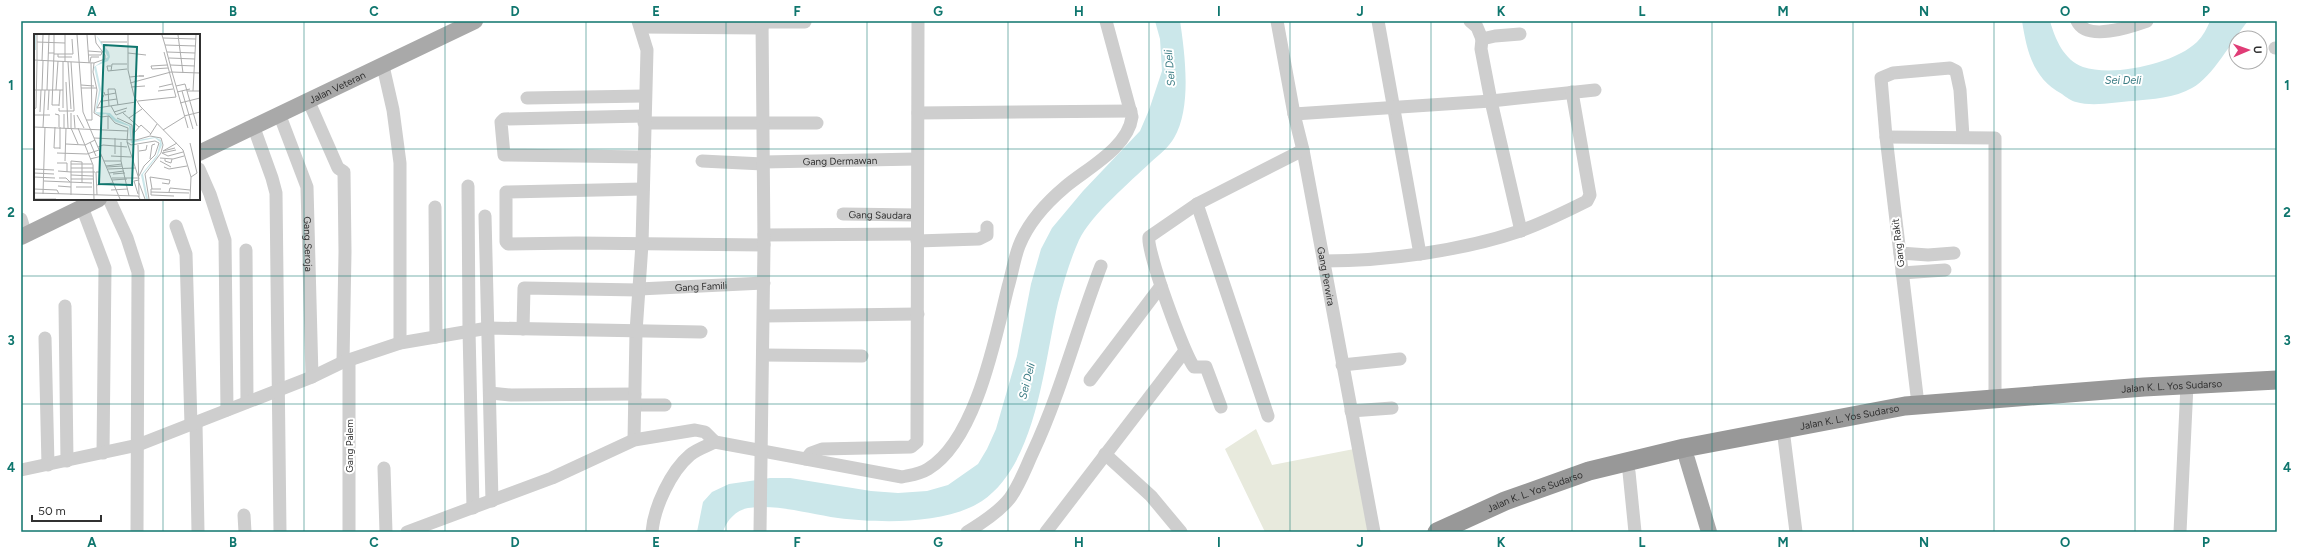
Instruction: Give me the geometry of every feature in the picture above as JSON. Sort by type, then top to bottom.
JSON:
[{"type":"highway","name":"Jalan K. L. Yos Sudarso","points":[[2187,390],[2277,380]]},
{"type":"highway","name":"Jalan K. L. Yos Sudarso","points":[[1465,532],[1485,521],[1569,488],[1629,472],[1685,454],[1918,404],[2187,390],[2277,390]]},
{"type":"highway","name":"Jalan K. L. Yos Sudarso","points":[[1437,532],[1505,501],[1590,471],[1899,416],[2003,400]]},
{"type":"main road","name":"Jalan Veteran","points":[[200,153],[309,102],[467,23]]},
{"type":"main road","points":[[23,236],[98,200]]},
{"type":"main road","points":[[1685,454],[1709,532]]},
{"type":"street","points":[[806,459],[811,453],[822,449],[911,447],[916,445],[918,440],[918,21]]},
{"type":"street","points":[[652,532],[661,501],[679,466],[691,454],[715,442],[761,449],[902,477],[927,470],[940,460],[958,439],[971,417],[1001,316],[1018,248],[1026,231],[1066,186],[1092,168],[1112,150],[1132,124],[1131,111],[1106,21]]},
{"type":"street","name":"Gang Perwira","points":[[1277,21],[1294,114],[1303,150],[1374,532]]},
{"type":"street","points":[[1378,21],[1420,254]]},
{"type":"street","points":[[1470,21],[1477,27],[1482,39],[1481,48],[1491,101],[1521,231]]},
{"type":"street","points":[[2077,21],[2085,30],[2094,33],[2147,21]]},
{"type":"street","points":[[634,440],[636,332],[642,244],[644,96],[647,50],[640,24],[762,24],[805,22]]},
{"type":"street","points":[[762,24],[764,316],[761,466],[763,528]]},
{"type":"street","points":[[1482,39],[1495,36],[1520,34]]},
{"type":"street","points":[[383,66],[393,110],[400,163],[400,343]]},
{"type":"street","name":"Gang Rakit","points":[[1918,404],[1886,137],[1881,81],[1883,76],[1893,73],[1950,68],[1956,71],[1960,90],[1963,137]]},
{"type":"street","points":[[1294,114],[1393,109],[1491,101],[1595,90]]},
{"type":"street","points":[[1324,262],[1355,262],[1420,254],[1521,231],[1551,218],[1590,198],[1572,92]]},
{"type":"street","points":[[527,98],[644,96]]},
{"type":"street","name":"Gang Palem","points":[[309,102],[338,168],[344,172],[350,532]]},
{"type":"street","points":[[918,113],[1131,111]]},
{"type":"street","name":"Gang Seroja","points":[[280,116],[307,187],[312,377]]},
{"type":"street","points":[[644,157],[504,155],[501,122],[504,119],[644,119],[818,123]]},
{"type":"street","points":[[254,128],[276,193],[280,532]]},
{"type":"street","points":[[1886,137],[1995,138],[2003,400]]},
{"type":"street","points":[[1221,407],[1206,367],[1194,367],[1184,352],[1161,286],[1149,237],[1197,204],[1303,150]]},
{"type":"street","name":"Gang Dermawan","points":[[702,160],[763,163],[917,159]]},
{"type":"street","points":[[200,171],[210,194],[225,240],[227,410]]},
{"type":"street","points":[[468,186],[469,330],[473,508]]},
{"type":"street","points":[[643,190],[508,191],[505,194],[505,239],[508,244],[642,244],[917,237],[979,239],[987,235],[987,227]]},
{"type":"street","points":[[109,200],[127,238],[137,267],[137,532]]},
{"type":"street","points":[[1197,204],[1268,416]]},
{"type":"street","points":[[82,207],[105,268],[103,453]]},
{"type":"street","points":[[435,207],[436,337]]},
{"type":"street","name":"Gang Saudara","points":[[843,214],[917,216]]},
{"type":"street","points":[[485,216],[492,501]]},
{"type":"street","points":[[21,219],[23,236]]},
{"type":"street","points":[[176,226],[186,254],[198,532]]},
{"type":"street","points":[[246,250],[247,402]]},
{"type":"street","points":[[1900,253],[1928,255],[1954,253]]},
{"type":"street","points":[[967,532],[1002,506],[1018,484],[1047,422],[1064,375],[1079,325],[1101,266]]},
{"type":"street","points":[[1902,273],[1945,270]]},
{"type":"street","name":"Gang Famili","points":[[523,329],[524,288],[639,289],[764,283]]},
{"type":"street","points":[[1090,380],[1161,286]]},
{"type":"street","points":[[65,306],[67,461]]},
{"type":"street","points":[[764,316],[918,314]]},
{"type":"street","points":[[21,470],[138,445],[312,377],[346,361],[400,343],[469,330],[488,328],[636,332],[700,332]]},
{"type":"street","points":[[45,338],[48,465]]},
{"type":"street","points":[[1046,532],[1184,352]]},
{"type":"street","points":[[763,355],[862,356]]},
{"type":"street","points":[[1342,364],[1400,359]]},
{"type":"street","points":[[2180,532],[2187,390]]},
{"type":"street","points":[[490,393],[635,400],[665,405]]},
{"type":"street","points":[[1351,412],[1392,408]]},
{"type":"street","points":[[407,532],[552,478],[634,440],[695,430],[705,432],[715,442]]},
{"type":"street","points":[[1784,437],[1796,532]]},
{"type":"street","points":[[1105,454],[1152,496],[1181,532]]},
{"type":"street","points":[[384,468],[386,532]]},
{"type":"street","points":[[1629,472],[1635,532]]},
{"type":"street","points":[[244,515],[245,532]]},
{"type":"shaded area","points":[[1256,429],[1272,465],[1354,449],[1370,532],[1265,532],[1225,449]]},
{"type":"water","name":"Sei Deli","points":[[1155,21],[1180,21],[1186,81],[1180,126],[1174,138],[1164,151],[1122,189],[1092,220],[1079,240],[1070,263],[1058,303],[1042,382],[1027,438],[1015,463],[1000,484],[982,501],[967,509],[931,518],[892,521],[855,520],[782,508],[759,507],[739,511],[729,520],[723,532],[697,532],[703,502],[712,492],[729,484],[770,478],[790,478],[871,491],[898,493],[927,491],[948,485],[978,464],[996,429],[1017,356],[1031,284],[1041,249],[1052,228],[1083,191],[1140,131],[1149,110],[1162,71],[1160,39]]},
{"type":"water","name":"Sei Deli","points":[[2022,21],[2050,21],[2061,48],[2076,64],[2096,70],[2126,69],[2159,62],[2174,57],[2187,50],[2197,42],[2205,32],[2210,21],[2248,21],[2241,30],[2228,30],[2228,49],[2215,67],[2200,83],[2178,94],[2148,100],[2097,104],[2072,101],[2052,88],[2044,80],[2033,63],[2026,43]]}]
